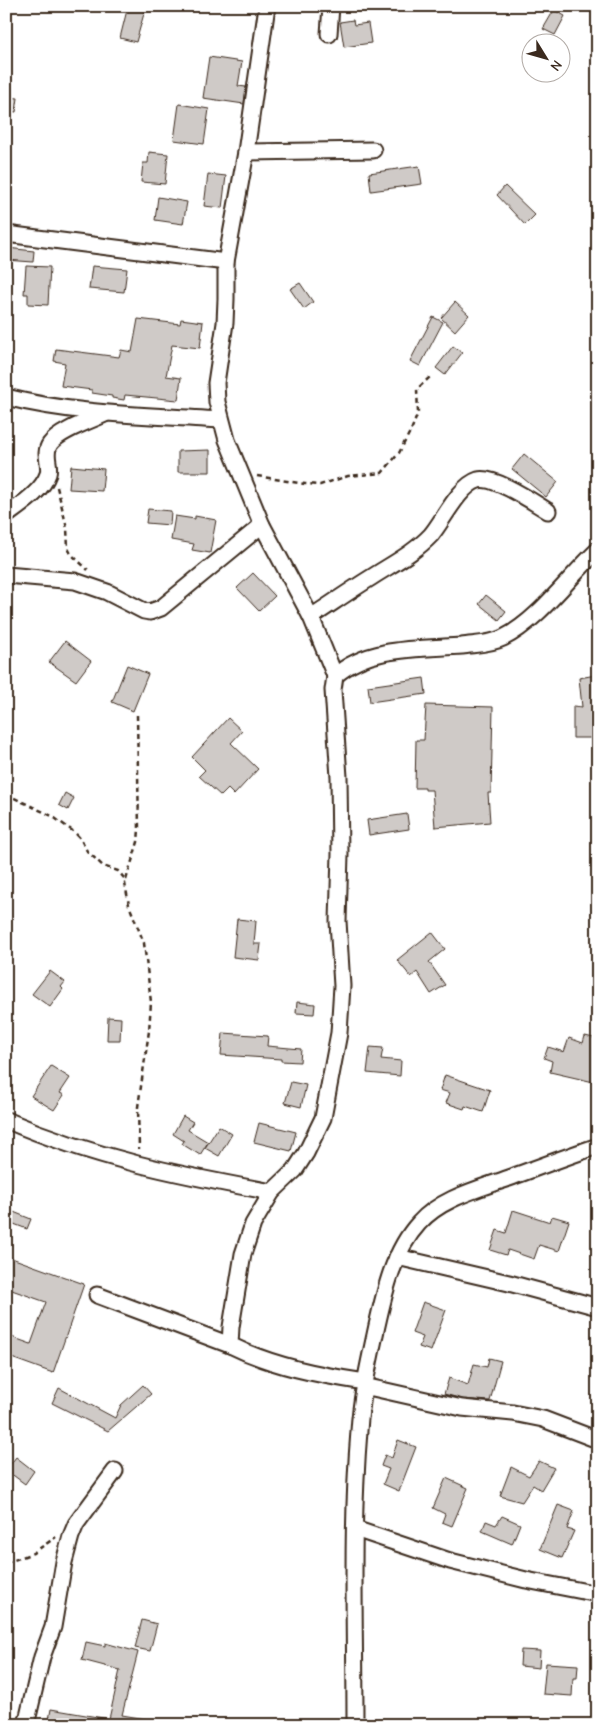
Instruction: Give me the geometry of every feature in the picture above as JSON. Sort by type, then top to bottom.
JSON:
[{"type":"street","points":[[230,1345],[231,1327],[243,1254],[252,1224],[272,1192],[295,1170],[306,1153],[323,1118],[339,1033],[342,986],[338,921],[340,854],[339,777],[333,690],[335,676],[311,617],[262,525],[227,440],[220,420],[216,383],[226,299],[226,262],[246,152],[267,6]]},
{"type":"street","points":[[329,34],[330,6]]},
{"type":"street","points":[[246,152],[373,150]]},
{"type":"street","points":[[6,234],[226,262]]},
{"type":"street","points":[[6,398],[104,414],[220,420]]},
{"type":"street","points":[[6,516],[43,484],[48,474],[46,456],[50,443],[63,434],[104,414]]},
{"type":"street","points":[[311,617],[416,548],[431,534],[455,500],[470,485],[479,480],[495,482],[516,491],[548,511]]},
{"type":"street","points":[[6,575],[75,581],[107,592],[150,612],[161,608],[262,525]]},
{"type":"street","points":[[335,676],[344,668],[360,659],[392,652],[485,644],[502,639],[524,626],[598,550]]},
{"type":"street","points":[[6,1120],[56,1140],[140,1166],[272,1192]]},
{"type":"street","points":[[355,1725],[355,1529],[359,1430],[365,1384],[382,1302],[397,1257],[419,1222],[438,1207],[464,1195],[598,1146]]},
{"type":"street","points":[[397,1257],[509,1283],[598,1307]]},
{"type":"street","points":[[97,1296],[230,1345],[247,1354],[278,1364],[321,1376],[365,1384],[462,1408],[513,1413],[543,1419],[598,1440]]},
{"type":"street","points":[[26,1725],[42,1657],[53,1627],[64,1562],[76,1524],[115,1471]]},
{"type":"street","points":[[355,1529],[450,1561],[526,1580],[598,1594]]},
{"type":"path","points":[[241,474],[305,484],[320,484],[348,476],[382,474],[399,453],[409,434],[418,413],[417,389],[430,377]]},
{"type":"path","points":[[48,468],[58,488],[67,528],[68,548],[71,554],[93,574]]},
{"type":"path","points":[[125,881],[138,842],[139,829],[137,715]]},
{"type":"path","points":[[6,794],[52,816],[74,832],[92,856],[108,869],[118,871],[125,881],[129,905],[144,943],[151,1002],[138,1106],[140,1166]]},
{"type":"path","points":[[6,1563],[33,1553],[76,1524]]},
{"type":"building","points":[[128,6],[145,10],[136,42],[120,38]]},
{"type":"building","points":[[554,10],[565,16],[557,32],[549,32],[543,29]]},
{"type":"building","points":[[353,20],[354,25],[368,23],[371,43],[344,47],[340,22]]},
{"type":"building","points":[[209,57],[242,62],[238,86],[246,87],[244,104],[203,98]]},
{"type":"building","points":[[6,97],[18,98],[16,112],[6,111]]},
{"type":"building","points":[[179,104],[209,109],[204,144],[174,140]]},
{"type":"building","points":[[149,152],[168,154],[165,184],[141,182],[143,163],[148,163]]},
{"type":"building","points":[[419,166],[422,184],[371,191],[369,173]]},
{"type":"building","points":[[208,174],[226,176],[222,208],[204,206]]},
{"type":"building","points":[[505,186],[535,215],[525,225],[497,195]]},
{"type":"building","points":[[158,197],[187,202],[183,224],[155,220]]},
{"type":"building","points":[[7,248],[34,251],[33,262],[6,260]]},
{"type":"building","points":[[26,266],[50,267],[48,305],[28,304],[28,294],[24,294]]},
{"type":"building","points":[[92,266],[127,269],[124,292],[89,289]]},
{"type":"building","points":[[300,283],[313,302],[304,309],[290,289]]},
{"type":"building","points":[[455,302],[469,315],[455,331],[441,318]]},
{"type":"building","points":[[433,317],[443,322],[420,366],[410,361]]},
{"type":"building","points":[[138,319],[180,324],[181,319],[203,322],[200,348],[172,345],[166,376],[181,378],[178,400],[125,395],[124,400],[92,393],[92,390],[61,386],[65,363],[54,361],[56,349],[119,357],[121,350],[132,352]]},
{"type":"building","points":[[453,346],[462,353],[445,375],[436,368]]},
{"type":"building","points":[[210,450],[210,472],[178,472],[178,451]]},
{"type":"building","points":[[524,454],[558,482],[546,497],[512,469]]},
{"type":"building","points":[[71,466],[104,469],[102,491],[69,489]]},
{"type":"building","points":[[148,509],[171,511],[170,525],[146,523]]},
{"type":"building","points":[[175,516],[195,519],[195,516],[216,520],[210,553],[192,550],[194,544],[171,540]]},
{"type":"building","points":[[253,573],[275,596],[259,611],[237,588]]},
{"type":"building","points":[[486,595],[506,611],[499,620],[479,604]]},
{"type":"building","points":[[65,641],[91,661],[76,681],[49,662]]},
{"type":"building","points":[[127,665],[148,674],[133,711],[112,702]]},
{"type":"building","points":[[596,675],[598,690],[595,738],[573,738],[573,706],[582,707],[579,678]]},
{"type":"building","points":[[424,678],[426,694],[370,702],[368,686]]},
{"type":"building","points":[[426,705],[493,707],[491,793],[488,793],[490,822],[435,827],[432,790],[415,788],[416,740],[424,740]]},
{"type":"building","points":[[228,718],[242,731],[231,743],[258,769],[234,795],[228,789],[221,796],[199,776],[205,770],[192,757]]},
{"type":"building","points":[[65,793],[74,798],[68,810],[59,805]]},
{"type":"building","points":[[407,814],[409,829],[369,835],[367,820]]},
{"type":"building","points":[[237,919],[256,921],[254,944],[261,944],[259,960],[233,957]]},
{"type":"building","points":[[432,932],[445,949],[429,962],[445,985],[431,994],[417,972],[411,977],[397,960]]},
{"type":"building","points":[[50,971],[65,982],[61,987],[63,989],[50,1007],[32,994]]},
{"type":"building","points":[[297,1002],[315,1004],[314,1014],[296,1013]]},
{"type":"building","points":[[108,1017],[121,1018],[120,1040],[107,1040]]},
{"type":"building","points":[[223,1033],[268,1036],[267,1046],[301,1049],[300,1062],[221,1055]]},
{"type":"building","points":[[585,1036],[598,1039],[598,1083],[550,1072],[552,1061],[544,1058],[548,1047],[564,1052],[569,1038],[583,1043]]},
{"type":"building","points":[[370,1047],[383,1048],[381,1059],[401,1061],[400,1076],[367,1073]]},
{"type":"building","points":[[51,1066],[70,1078],[60,1093],[64,1095],[54,1110],[31,1096]]},
{"type":"building","points":[[445,1075],[490,1090],[483,1112],[465,1106],[464,1109],[446,1103],[450,1093],[440,1090]]},
{"type":"building","points":[[291,1082],[306,1085],[301,1107],[285,1103]]},
{"type":"building","points":[[183,1116],[193,1122],[188,1130],[208,1142],[200,1155],[182,1144],[184,1141],[173,1134]]},
{"type":"building","points":[[259,1123],[296,1132],[291,1151],[254,1142]]},
{"type":"building","points":[[219,1126],[232,1134],[219,1156],[205,1148]]},
{"type":"building","points":[[6,1209],[31,1219],[27,1229],[6,1221]]},
{"type":"building","points":[[513,1210],[550,1222],[552,1216],[569,1221],[559,1251],[539,1245],[534,1259],[508,1250],[506,1255],[490,1250],[497,1230],[506,1233]]},
{"type":"building","points":[[6,1256],[84,1284],[53,1373],[6,1356],[6,1335],[31,1344],[46,1302],[6,1288]]},
{"type":"building","points":[[423,1302],[446,1310],[431,1351],[419,1347],[423,1337],[412,1333]]},
{"type":"building","points":[[489,1358],[501,1361],[490,1401],[463,1399],[444,1394],[449,1378],[468,1385],[474,1364],[487,1367]]},
{"type":"building","points":[[143,1385],[151,1394],[108,1431],[52,1403],[59,1388],[115,1418],[121,1405]]},
{"type":"building","points":[[398,1440],[416,1447],[399,1491],[383,1484],[389,1469],[381,1466],[385,1455],[392,1458]]},
{"type":"building","points":[[16,1457],[34,1471],[25,1484],[6,1470]]},
{"type":"building","points":[[539,1461],[554,1468],[541,1490],[533,1485],[522,1502],[500,1496],[511,1467],[529,1476]]},
{"type":"building","points":[[446,1478],[468,1488],[452,1526],[442,1522],[445,1514],[433,1508]]},
{"type":"building","points":[[558,1505],[574,1511],[567,1529],[574,1531],[562,1558],[540,1549]]},
{"type":"building","points":[[502,1516],[520,1524],[512,1544],[482,1531],[486,1521],[496,1525]]},
{"type":"building","points":[[142,1620],[157,1624],[150,1651],[135,1648]]},
{"type":"building","points":[[86,1642],[105,1646],[105,1643],[138,1652],[122,1715],[146,1719],[146,1725],[48,1725],[51,1709],[109,1719],[120,1670],[82,1660]]},
{"type":"building","points":[[521,1650],[540,1651],[539,1668],[520,1666]]},
{"type":"building","points":[[546,1663],[578,1665],[577,1678],[573,1678],[572,1696],[543,1694]]}]
